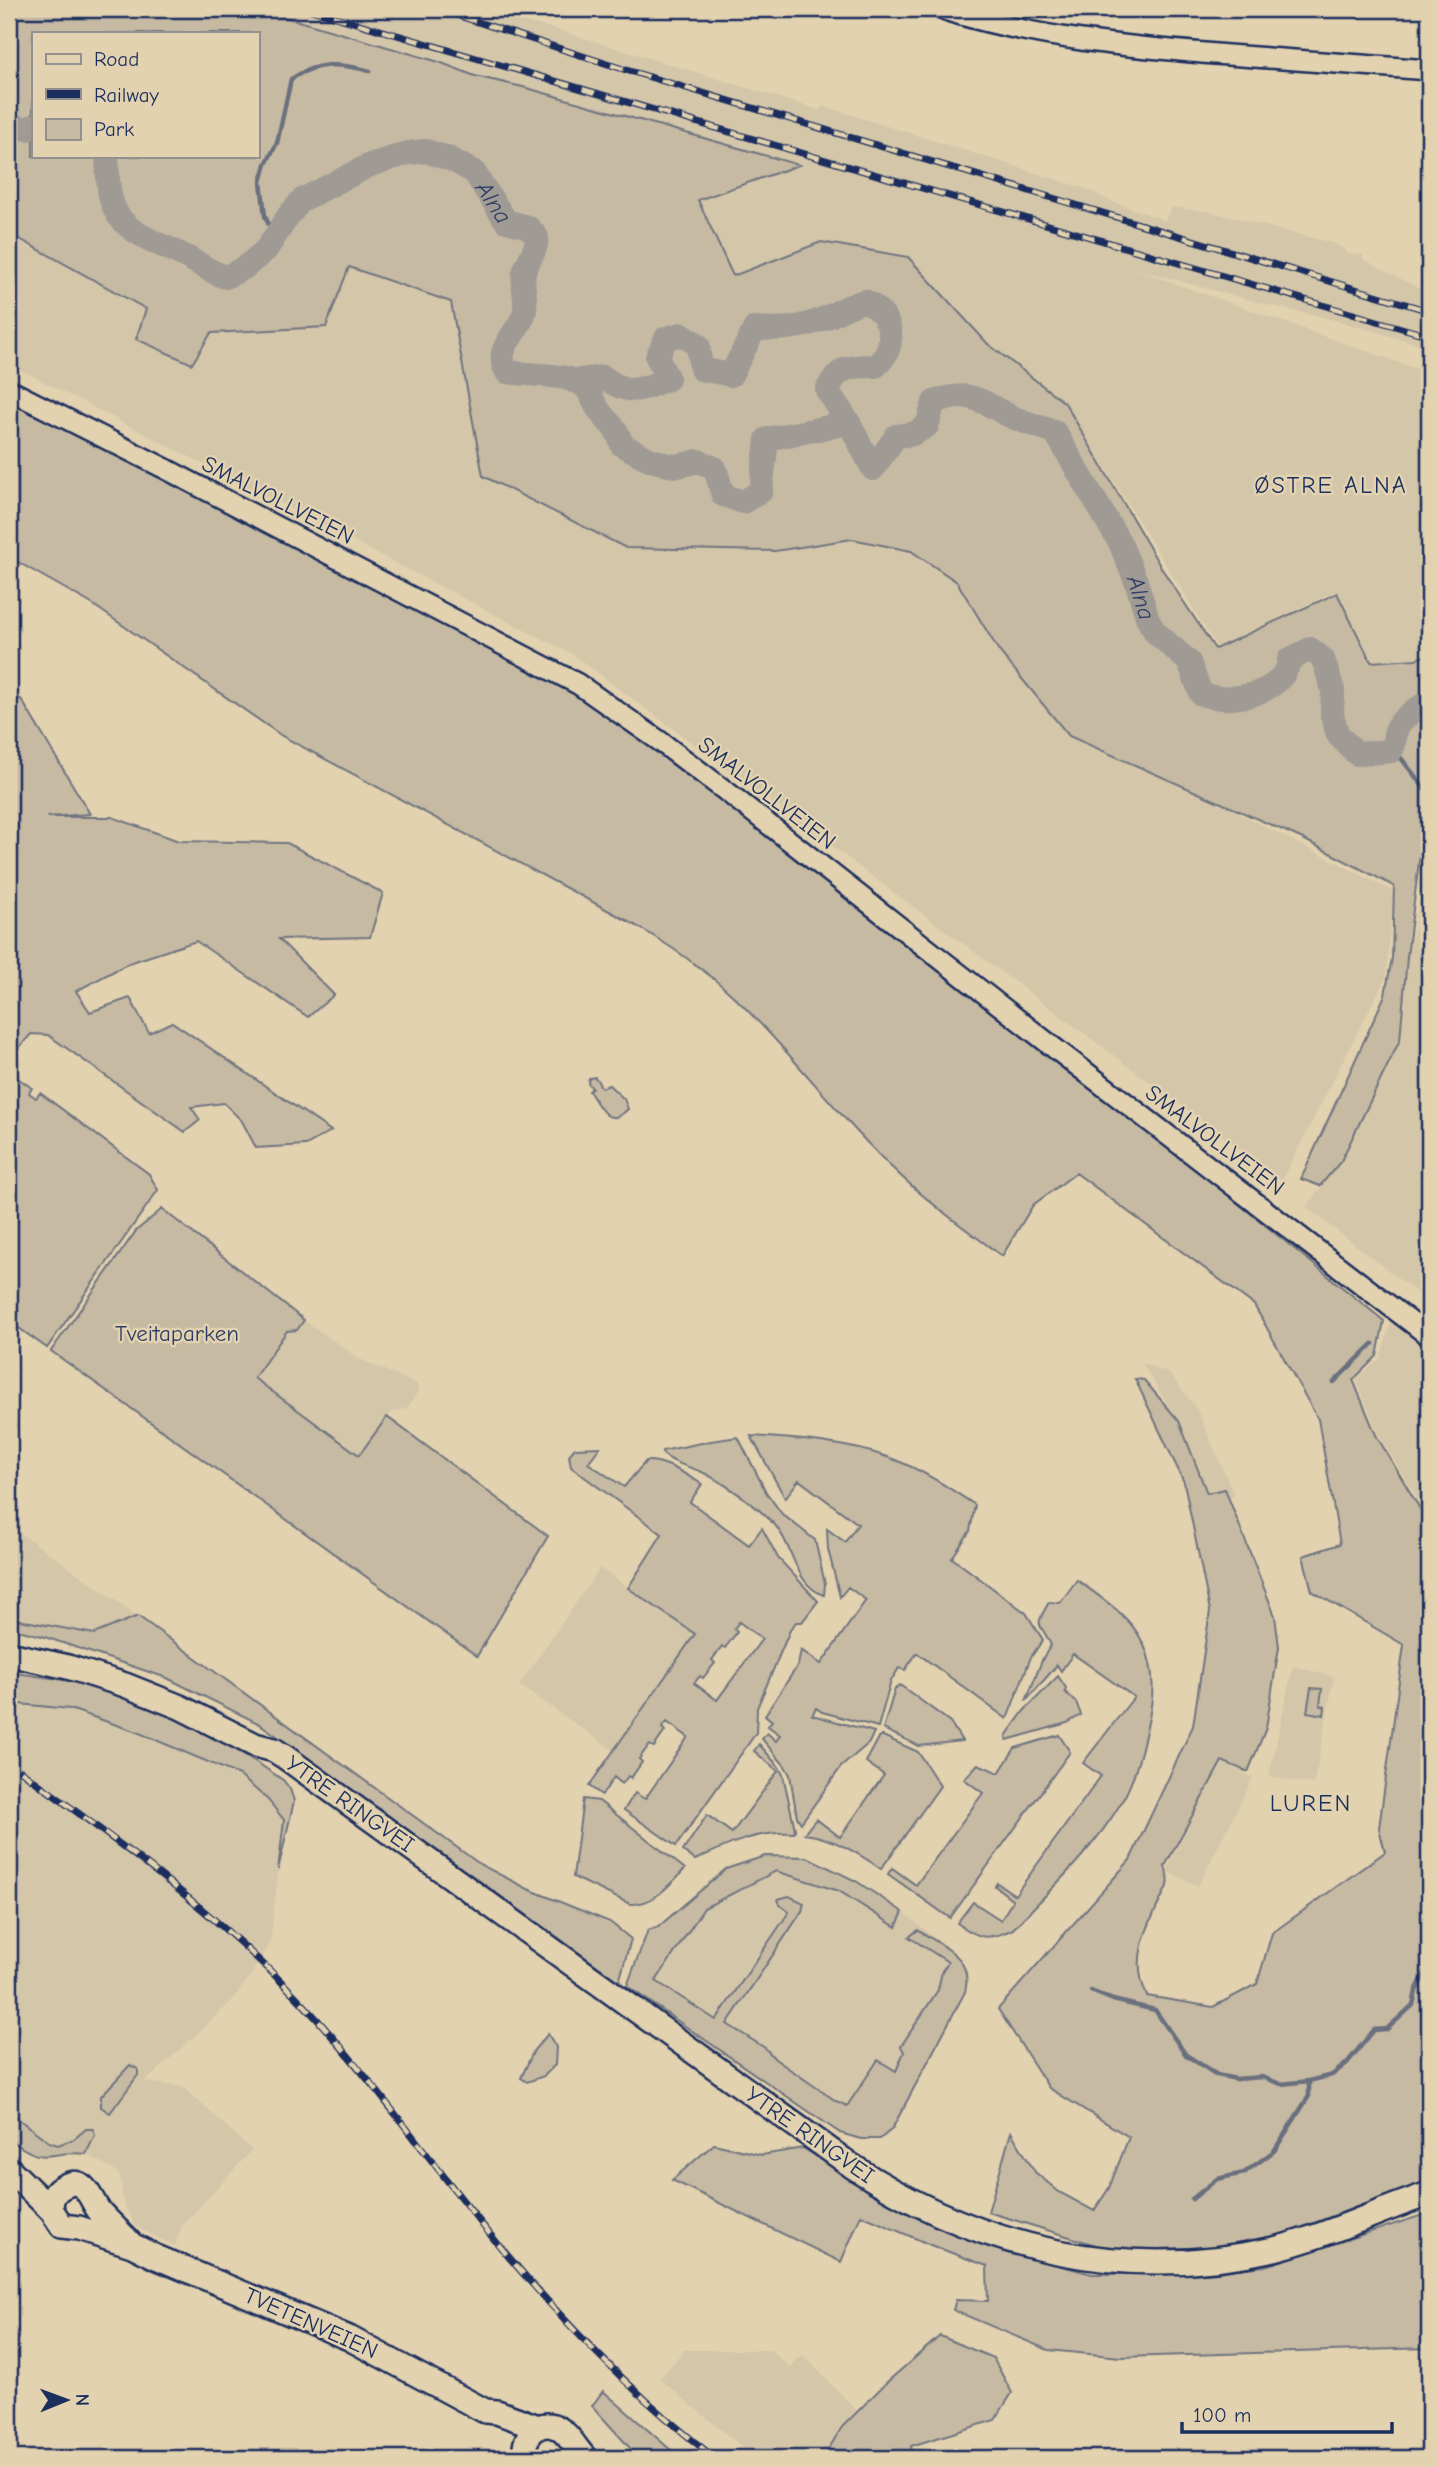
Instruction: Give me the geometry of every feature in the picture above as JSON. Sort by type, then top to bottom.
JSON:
[{"type":"main road","name":"YTRE RINGVEI","points":[[13,1645],[169,1702],[255,1745],[274,1750]]},
{"type":"main road","name":"YTRE RINGVEI","points":[[13,1645],[112,1667],[219,1713],[263,1739],[274,1750],[852,2166],[909,2201],[969,2228],[1022,2245],[1083,2257],[1134,2261],[1192,2261],[1250,2254],[1288,2245],[1429,2194]]},
{"type":"main road","points":[[9,1662],[68,1667]]},
{"type":"main road","name":"TVETENVEIEN","points":[[9,2168],[62,2187],[72,2184],[84,2187],[92,2195],[95,2206],[132,2245]]},
{"type":"main road","name":"TVETENVEIEN","points":[[9,2168],[62,2226],[79,2228],[132,2245],[349,2338],[485,2411],[526,2456]]},
{"type":"main road","points":[[51,2211],[54,2195],[62,2187]]},
{"type":"main road","points":[[79,2228],[89,2222],[95,2206]]},
{"type":"main road","name":"TVETENVEIEN","points":[[485,2411],[497,2412],[538,2427]]},
{"type":"main road","name":"TVETENVEIEN","points":[[526,2456],[529,2434],[538,2427],[547,2425],[557,2427],[566,2434],[574,2452]]},
{"type":"street","points":[[941,9],[996,25],[1076,41],[1429,70]]},
{"type":"street","name":"SMALVOLLVEIEN","points":[[9,390],[578,684],[722,788],[1429,1336]]},
{"type":"shaded area","points":[[257,9],[490,9],[524,22],[819,110],[823,106],[1087,189],[1110,201],[1165,220],[1172,207],[1211,212],[1333,243],[1345,249],[1346,254],[1363,255],[1363,259],[1429,294],[1429,347],[1131,268],[1429,373],[1429,654],[1416,659],[1371,662],[1336,591],[1217,647],[1065,403],[988,344],[908,257],[821,242],[734,276],[698,200],[797,165],[523,87],[475,76],[439,62]]},
{"type":"shaded area","points":[[9,232],[211,333],[326,327],[349,267],[451,302],[483,477],[775,551],[852,539],[911,551],[957,582],[1033,695],[1069,728],[1393,891],[1386,977],[1282,1180],[572,654],[9,364]]},
{"type":"shaded area","points":[[1429,858],[1429,1302],[1306,1207],[1341,1161],[1400,1040],[1408,955]]},
{"type":"shaded area","points":[[1392,1319],[1429,1347],[1429,1518],[1378,1434],[1356,1380],[1380,1358]]},
{"type":"shaded area","points":[[304,1320],[359,1359],[417,1384],[419,1390],[407,1408],[391,1413],[359,1455],[254,1377],[287,1330],[297,1330]]},
{"type":"shaded area","points":[[1142,1363],[1170,1374],[1198,1411],[1234,1495],[1213,1504],[1182,1427]]},
{"type":"shaded area","points":[[9,1525],[138,1616],[94,1634],[9,1618]]},
{"type":"shaded area","points":[[600,1568],[695,1634],[614,1751],[519,1685]]},
{"type":"shaded area","points":[[1293,1666],[1334,1677],[1314,1784],[1269,1777]]},
{"type":"shaded area","points":[[9,1703],[70,1709],[137,1732],[239,1775],[268,1800],[284,1820],[270,1944],[230,2003],[145,2082],[183,2087],[252,2150],[182,2226],[175,2246],[136,2227],[124,2205],[120,2177],[116,2171],[86,2154],[92,2143],[86,2129],[74,2139],[58,2145],[49,2142],[9,2112]]},
{"type":"shaded area","points":[[1220,1761],[1253,1778],[1198,1886],[1166,1871]]},
{"type":"shaded area","points":[[765,1856],[807,1857],[856,1881],[903,1912],[960,1959],[968,1975],[964,1994],[893,2128],[882,2138],[861,2139],[840,2133],[630,1988],[687,1902],[726,1869]]},
{"type":"shaded area","points":[[684,2350],[770,2350],[790,2367],[803,2355],[861,2415],[825,2458],[755,2458],[660,2379]]},
{"type":"green space","points":[[9,9],[257,9],[439,62],[475,76],[523,87],[799,165],[698,200],[733,276],[821,242],[908,257],[988,344],[1065,403],[1162,569],[1215,649],[1337,593],[1371,662],[1416,659],[1429,654],[1429,835],[1421,846],[1400,1040],[1341,1161],[1320,1186],[1301,1179],[1385,995],[1392,958],[1394,886],[1303,839],[1069,736],[999,651],[957,582],[911,551],[852,539],[775,551],[626,548],[483,476],[451,302],[349,267],[326,327],[211,333],[192,364],[136,339],[146,309],[9,233]]},
{"type":"green space","points":[[9,401],[544,665],[759,817],[1384,1321],[1377,1356],[1353,1380],[1376,1435],[1429,1524],[1429,2180],[1279,2236],[1194,2252],[1099,2246],[988,2212],[1011,2132],[1035,2172],[1059,2192],[1094,2211],[1109,2188],[1129,2137],[1049,2088],[998,2009],[1130,1860],[1193,1726],[1210,1611],[1184,1482],[1135,1379],[1144,1380],[1179,1421],[1207,1493],[1225,1489],[1275,1616],[1279,1647],[1266,1728],[1248,1772],[1222,1761],[1165,1866],[1169,1882],[1149,1924],[1141,1951],[1142,1981],[1147,1996],[1213,2007],[1257,1984],[1272,1933],[1385,1852],[1379,1828],[1404,1645],[1312,1591],[1303,1556],[1340,1544],[1318,1419],[1254,1305],[1076,1173],[1033,1205],[1002,1256],[902,1177],[858,1133],[754,1017],[720,984],[682,955],[628,921],[282,736],[92,604],[9,557]]},
{"type":"green space","points":[[9,697],[21,699],[90,814],[47,817],[112,817],[179,841],[287,843],[383,893],[370,937],[279,939],[334,995],[308,1017],[196,941],[129,963],[76,991],[90,1012],[130,998],[149,1033],[172,1022],[331,1131],[306,1145],[256,1148],[242,1121],[224,1103],[191,1107],[200,1120],[185,1132],[48,1035],[31,1034],[9,1059]]},
{"type":"green space","points":[[9,1072],[32,1088],[29,1093],[36,1098],[40,1093],[149,1174],[158,1190],[47,1348],[9,1321]]},
{"type":"green space","points":[[595,1077],[602,1088],[609,1085],[624,1099],[628,1109],[621,1115],[609,1116],[601,1109],[589,1091],[592,1088],[588,1083],[589,1078]]},
{"type":"green space","name":"Tveitaparken","points":[[162,1209],[304,1320],[297,1330],[287,1331],[254,1378],[359,1455],[387,1417],[548,1536],[477,1656],[51,1351],[136,1231]]},
{"type":"green space","points":[[751,1436],[822,1442],[874,1453],[923,1473],[975,1505],[970,1531],[952,1558],[1026,1613],[1043,1640],[1031,1657],[1007,1719],[917,1653],[905,1670],[899,1668],[891,1681],[878,1727],[816,1708],[812,1715],[874,1732],[869,1743],[841,1767],[801,1823],[797,1817],[790,1775],[762,1739],[767,1733],[776,1741],[780,1735],[768,1726],[772,1721],[765,1715],[798,1665],[801,1650],[821,1664],[866,1600],[848,1587],[840,1597],[828,1549],[827,1529],[845,1542],[858,1524],[799,1480],[785,1498]]},
{"type":"green space","points":[[738,1437],[766,1492],[782,1514],[815,1540],[825,1584],[824,1595],[806,1583],[781,1534],[760,1511],[715,1479],[662,1453]]},
{"type":"green space","points":[[600,1447],[588,1463],[624,1487],[646,1461],[668,1465],[702,1484],[690,1502],[749,1545],[762,1528],[778,1558],[818,1601],[802,1622],[796,1622],[790,1630],[757,1708],[756,1733],[676,1846],[624,1810],[635,1793],[645,1799],[688,1737],[667,1722],[662,1728],[665,1731],[654,1747],[649,1745],[639,1759],[642,1762],[631,1778],[628,1776],[622,1784],[614,1777],[602,1795],[589,1786],[695,1634],[628,1588],[662,1534],[571,1467],[569,1455],[575,1448]],"holes":[[[739,1622],[762,1639],[717,1700],[694,1683],[700,1676],[703,1678],[715,1663],[712,1660],[737,1632],[734,1629]]]},
{"type":"green space","points":[[1077,1580],[1105,1600],[1131,1624],[1147,1653],[1152,1674],[1152,1695],[1140,1756],[1121,1803],[1098,1837],[1071,1869],[1013,1929],[984,1937],[957,1923],[973,1902],[1001,1920],[1013,1900],[995,1886],[997,1883],[1015,1895],[1101,1776],[1083,1763],[1134,1697],[1073,1654],[1061,1671],[1057,1665],[1026,1701],[1051,1645],[1040,1625],[1041,1617],[1049,1602],[1060,1603]]},
{"type":"green space","points":[[138,1616],[481,1865],[528,1889],[610,1922],[631,1939],[619,1982],[260,1724],[167,1678],[42,1636],[9,1628],[9,1618],[94,1634]]},
{"type":"green space","points":[[9,1672],[89,1685],[140,1701],[215,1737],[283,1780],[294,1801],[278,1870],[284,1820],[268,1800],[239,1775],[137,1732],[70,1709],[9,1703]]},
{"type":"green space","points":[[1058,1676],[1066,1688],[1065,1692],[1076,1702],[1081,1715],[1067,1723],[1007,1740],[1006,1736],[1024,1711]]},
{"type":"green space","points":[[900,1685],[950,1722],[962,1741],[919,1746],[883,1729],[895,1689]]},
{"type":"green space","points":[[1311,1688],[1322,1689],[1320,1705],[1325,1707],[1324,1715],[1307,1712]]},
{"type":"green space","points":[[1059,1735],[1070,1752],[950,1918],[888,1874],[892,1868],[916,1885],[983,1793],[964,1779],[978,1764],[999,1773],[1015,1748]]},
{"type":"green space","points":[[880,1736],[918,1752],[940,1786],[881,1869],[835,1842],[804,1834],[816,1819],[840,1837],[884,1775],[866,1762]]},
{"type":"green space","points":[[759,1744],[783,1775],[794,1833],[755,1836],[695,1860],[683,1851],[707,1815],[732,1833],[778,1771],[754,1751]]},
{"type":"green space","points":[[583,1799],[599,1801],[685,1869],[654,1898],[630,1904],[573,1877]]},
{"type":"green space","points":[[765,1856],[807,1857],[856,1881],[903,1912],[896,1927],[839,1891],[776,1871],[704,1908],[656,1981],[716,2020],[789,1912],[780,1905],[778,1899],[789,1896],[804,1903],[802,1911],[727,2024],[847,2106],[878,2060],[896,2071],[904,2052],[901,2046],[938,1990],[942,1971],[948,1962],[909,1937],[918,1930],[946,1948],[961,1961],[965,1970],[965,1992],[892,2129],[880,2139],[861,2139],[840,2133],[627,1986],[648,1930],[658,1927],[726,1869]]},
{"type":"green space","points":[[548,2034],[556,2047],[555,2065],[544,2076],[527,2082],[521,2078],[534,2050]]},
{"type":"green space","points":[[130,2065],[138,2069],[138,2075],[110,2113],[101,2107],[101,2096]]},
{"type":"green space","points":[[9,2112],[49,2142],[58,2145],[74,2139],[86,2129],[93,2129],[95,2135],[86,2154],[47,2156],[31,2153],[9,2138]]},
{"type":"green space","points":[[714,2144],[762,2155],[803,2148],[904,2211],[1012,2253],[1092,2274],[1187,2274],[1265,2266],[1429,2213],[1429,2259],[1424,2273],[1429,2301],[1429,2348],[1121,2357],[1048,2350],[953,2310],[956,2300],[988,2301],[987,2266],[861,2215],[841,2262],[672,2180]]},
{"type":"green space","points":[[940,2336],[993,2358],[1012,2393],[995,2420],[911,2446],[912,2458],[823,2458],[842,2427],[887,2382]]},
{"type":"green space","points":[[603,2391],[680,2458],[639,2458],[592,2406]]},
{"type":"waterway","name":"Alna","points":[[275,239],[265,216],[261,182],[266,164],[277,143],[291,79],[310,69],[329,65],[370,71]]},
{"type":"waterway","name":"Alna","points":[[9,125],[27,129],[32,126]]},
{"type":"waterway","name":"Alna","points":[[107,158],[111,197],[121,219],[139,234],[226,277],[244,268],[266,250],[302,200],[370,165],[408,153],[426,151],[450,159],[474,172],[506,221],[528,227],[537,237],[524,273],[525,312],[502,357],[507,372],[561,377],[581,384],[616,430],[622,445],[668,465],[678,466],[698,461],[715,468],[723,495],[743,502],[761,491],[767,439],[849,423],[873,469],[896,436],[913,434],[927,426],[934,402],[958,396],[976,399],[1012,417],[1055,432],[1120,543],[1148,620],[1155,632],[1189,662],[1201,694],[1233,698],[1267,689],[1285,672],[1289,660],[1310,649],[1323,659],[1333,690],[1332,715],[1338,735],[1357,754],[1391,751],[1400,724],[1429,702]]},
{"type":"waterway","name":"Alna","points":[[573,381],[603,377],[621,387],[635,390],[668,379],[657,357],[666,338],[682,334],[698,345],[701,369],[731,375],[755,328],[796,327],[826,318],[865,301],[887,322],[890,340],[884,358],[876,366],[847,369],[836,376],[827,390],[849,423]]},
{"type":"waterway","points":[[1394,749],[1429,794]]},
{"type":"waterway","points":[[1334,1382],[1373,1344]]},
{"type":"waterway","points":[[1192,2199],[1217,2179],[1244,2173],[1274,2151],[1309,2096],[1309,2081],[1332,2075],[1347,2063],[1374,2030],[1387,2029],[1413,2005],[1416,1991],[1429,1965]]},
{"type":"waterway","points":[[1091,1991],[1113,2000],[1155,2010],[1186,2055],[1217,2075],[1236,2079],[1262,2077],[1281,2084],[1309,2081]]},
{"type":"railway","points":[[308,9],[1429,336]]},
{"type":"railway","points":[[438,9],[623,69],[1429,311]]},
{"type":"railway","points":[[21,1771],[212,1917],[283,1983],[341,2047],[508,2256],[556,2310],[632,2388],[715,2458]]},
{"type":"district","name":"ØSTRE ALNA","points":[[1331,485]]},
{"type":"district","name":"LUREN","points":[[1311,1803]]}]
